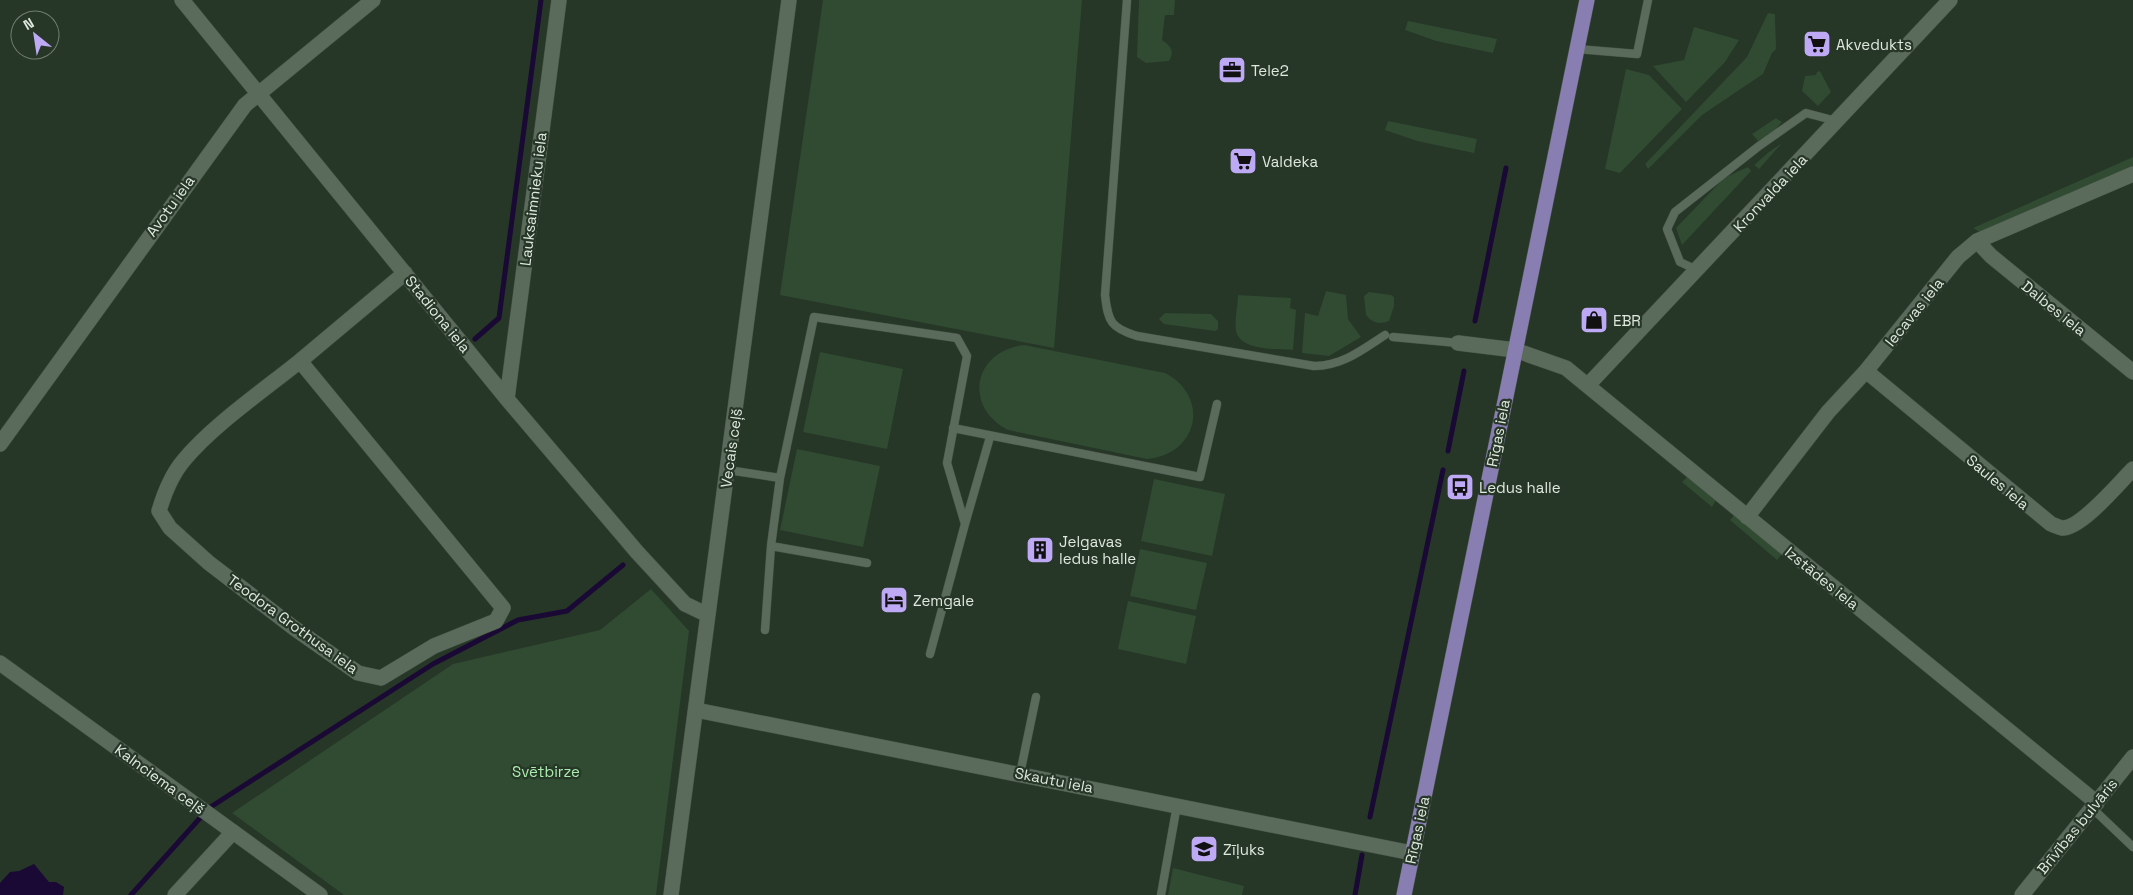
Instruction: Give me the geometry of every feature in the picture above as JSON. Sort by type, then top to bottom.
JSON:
[{"type":"main road","name":"Rīgas iela","points":[[1404,895],[1587,0]]},
{"type":"street","name":"Stadiona iela","points":[[182,0],[507,399],[636,552],[685,604],[708,615]]},
{"type":"street","name":"Avotu iela","points":[[0,444],[225,130],[258,93],[373,0]]},
{"type":"street","name":"Lauksaimnieku iela","points":[[507,399],[559,0]]},
{"type":"street","name":"Vecais ceļš","points":[[671,895],[789,0]]},
{"type":"street","name":"Kronvalda iela","points":[[1589,384],[1950,0]]},
{"type":"street","name":"Iecavas iela","points":[[1747,517],[1828,412],[1866,370],[1958,257],[1977,241],[2133,174]]},
{"type":"street","name":"Dalbes iela","points":[[1977,241],[1991,256],[2133,372]]},
{"type":"street","name":"Teodora Grothusa iela","points":[[300,361],[503,608],[496,622],[434,646],[381,678],[358,673],[294,628],[209,563],[170,528],[159,512],[163,496],[182,461],[203,440],[405,273]]},
{"type":"street","name":"Izstādes iela","points":[[1458,342],[1515,350],[1545,359],[1566,368],[1589,384],[2094,806]]},
{"type":"street","name":"Saules iela","points":[[1866,370],[2051,524],[2063,528],[2072,526],[2089,514],[2133,469]]},
{"type":"street","name":"Kalnciema ceļš","points":[[0,663],[320,895]]},
{"type":"street","name":"Skautu iela","points":[[696,710],[1412,853]]},
{"type":"street","name":"Brīvības bulvāris","points":[[2022,895],[2133,757]]},
{"type":"street","points":[[175,895],[233,832]]},
{"type":"lane","points":[[1127,0],[1105,295],[1108,316],[1114,325],[1122,331],[1137,336],[1314,366],[1344,361],[1389,336],[1458,342]]},
{"type":"lane","points":[[1577,49],[1637,54],[1648,0]]},
{"type":"lane","points":[[1697,270],[1680,262],[1667,229],[1675,212],[1759,146],[1806,113],[1837,121]]},
{"type":"lane","points":[[765,630],[770,546],[780,478],[814,318],[957,338],[967,356],[947,463],[965,524]]},
{"type":"lane","points":[[953,428],[990,437],[1200,476],[1217,404]]},
{"type":"lane","points":[[930,654],[990,437]]},
{"type":"lane","points":[[728,470],[780,478]]},
{"type":"lane","points":[[770,546],[867,563]]},
{"type":"lane","points":[[1020,774],[1036,696]]},
{"type":"lane","points":[[1161,895],[1177,805]]},
{"type":"lane","points":[[2094,806],[2133,847]]},
{"type":"green space","points":[[823,0],[1082,0],[1054,348],[780,295]]},
{"type":"green space","points":[[1139,0],[1175,0],[1174,15],[1165,15],[1162,40],[1168,44],[1172,52],[1169,61],[1146,63],[1137,57]]},
{"type":"green space","points":[[1768,13],[1775,14],[1776,49],[1772,53],[1763,74],[1702,115],[1648,169],[1645,164],[1747,57]]},
{"type":"green space","points":[[1408,21],[1497,39],[1493,53],[1436,41],[1405,30]]},
{"type":"green space","points":[[1694,27],[1739,40],[1725,62],[1686,102],[1653,66],[1684,60]]},
{"type":"green space","points":[[1626,69],[1649,75],[1682,109],[1620,173],[1605,169]]},
{"type":"green space","points":[[1820,71],[1831,92],[1818,106],[1802,91],[1805,76],[1816,75]]},
{"type":"green space","points":[[1776,118],[1782,122],[1775,130],[1758,141],[1752,134]]},
{"type":"green space","points":[[1388,121],[1477,139],[1474,153],[1417,141],[1385,130]]},
{"type":"green space","points":[[1782,143],[1759,169],[1754,165],[1769,152]]},
{"type":"green space","points":[[2133,157],[2133,169],[1987,231],[1978,231],[1973,228]]},
{"type":"green space","points":[[1748,167],[1751,171],[1682,245],[1676,228],[1724,178]]},
{"type":"green space","points":[[1326,291],[1346,295],[1348,319],[1361,337],[1329,356],[1302,353],[1305,313],[1318,316]]},
{"type":"green space","points":[[1369,292],[1394,297],[1394,306],[1389,321],[1376,322],[1366,315],[1364,296]]},
{"type":"green space","points":[[1238,295],[1291,298],[1290,308],[1296,310],[1293,350],[1260,348],[1252,346],[1239,338],[1236,331]]},
{"type":"green space","points":[[1165,313],[1211,314],[1218,321],[1218,329],[1215,331],[1164,324],[1159,319]]},
{"type":"green space","points":[[1024,345],[1165,373],[1180,383],[1189,396],[1193,410],[1192,423],[1187,436],[1178,447],[1164,455],[1147,459],[1008,430],[994,420],[984,408],[980,395],[980,381],[985,368],[994,358],[1007,349]]},
{"type":"green space","points":[[820,352],[903,369],[887,449],[803,432]]},
{"type":"green space","points":[[797,449],[880,466],[863,547],[780,530]]},
{"type":"green space","points":[[1687,477],[1716,500],[1712,507],[1682,482]]},
{"type":"green space","points":[[1154,479],[1225,494],[1212,556],[1141,541]]},
{"type":"green space","points":[[1734,515],[1783,553],[1777,560],[1730,520]]},
{"type":"green space","points":[[1140,549],[1207,563],[1196,610],[1130,596]]},
{"type":"green space","name":"Svētbirze","points":[[651,589],[689,631],[656,895],[344,895],[232,813],[453,664],[600,630]]},
{"type":"green space","points":[[1128,601],[1196,616],[1186,664],[1118,649]]},
{"type":"green space","points":[[1173,868],[1244,886],[1242,895],[1168,895]]},
{"type":"shaded area","points":[[34,864],[49,882],[56,882],[64,887],[63,895],[0,895],[0,883],[10,872],[19,871]]},
{"type":"waterway","points":[[475,339],[499,318],[541,0]]},
{"type":"waterway","points":[[1475,321],[1506,168]]},
{"type":"waterway","points":[[1448,451],[1464,371]]},
{"type":"waterway","points":[[1370,817],[1443,470]]},
{"type":"waterway","points":[[131,895],[209,808],[433,664],[518,620],[567,611],[623,565]]},
{"type":"waterway","points":[[1355,895],[1362,855]]},
{"type":"place","name":"Akvedukts","points":[[1817,44]]},
{"type":"place","name":"Tele2","points":[[1232,70]]},
{"type":"place","name":"Valdeka","points":[[1243,161]]},
{"type":"place","name":"EBR","points":[[1594,320]]},
{"type":"place","name":"Ledus halle","points":[[1460,487]]},
{"type":"place","name":"Jelgavas ledus halle","points":[[1040,550]]},
{"type":"place","name":"Zemgale","points":[[894,600]]},
{"type":"place","name":"Zīļuks","points":[[1204,849]]}]
